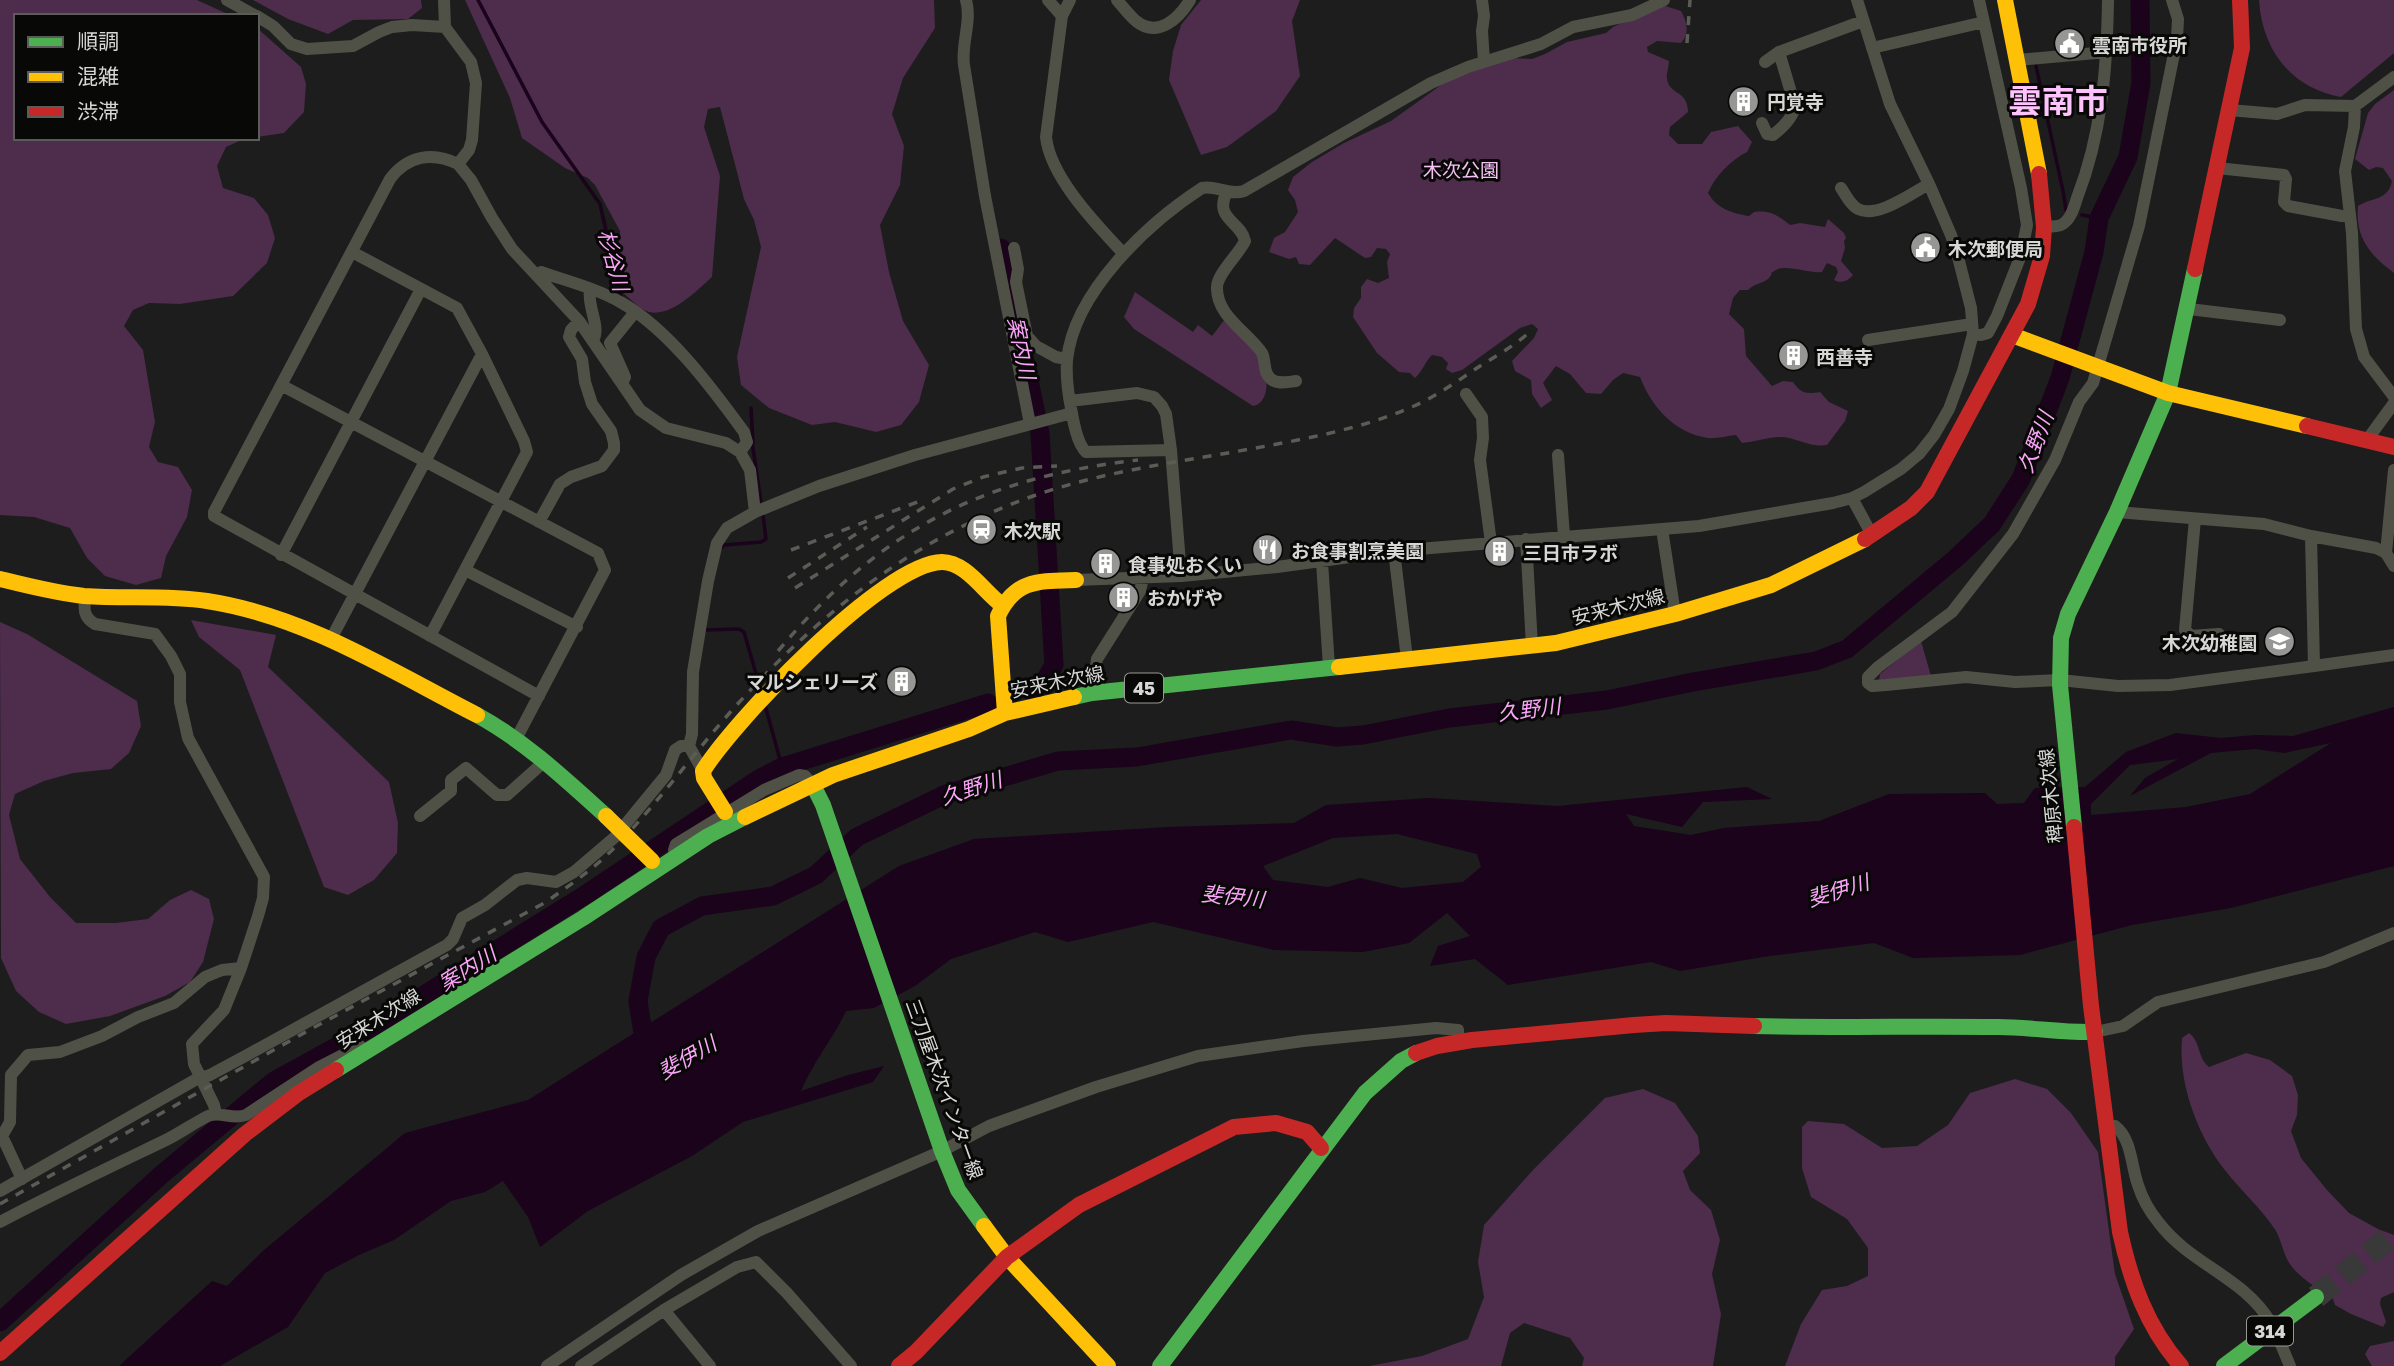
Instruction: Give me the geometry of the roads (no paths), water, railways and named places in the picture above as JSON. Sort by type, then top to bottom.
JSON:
[{"type":"main road","name":"安来木次線","points":[[0,1353],[245,1135],[299,1093],[583,918],[655,864],[677,856],[758,810],[833,775],[969,729],[1005,713],[1092,693],[1532,646],[1581,638],[1675,614],[1771,585],[1872,535],[1911,508],[1927,492],[2028,304],[2042,256],[2042,190],[2005,0]]},
{"type":"main road","name":"稗原木次線","points":[[2181,1366],[2145,1312],[2130,1272],[2120,1232],[2091,1006],[2060,682],[2061,638],[2068,614],[2117,512],[2168,393],[2189,309],[2242,48],[2240,0]]},
{"type":"main road","points":[[2012,335],[2168,393],[2394,447]]},
{"type":"main road","points":[[721,806],[704,778],[704,771],[752,709],[830,633],[889,585],[930,563],[947,563],[962,570],[1002,605]]},
{"type":"main road","points":[[0,579],[51,592],[85,596],[170,599],[233,606],[288,621],[331,639],[516,738],[606,816],[655,864]]},
{"type":"main road","points":[[1005,713],[999,616],[1002,605],[1010,593],[1023,585],[1076,580]]},
{"type":"main road","name":"三刀屋木次インター線","points":[[813,785],[823,805],[958,1190],[1007,1257],[1108,1366]]},
{"type":"main road","points":[[1160,1366],[1321,1148],[1365,1093],[1388,1069],[1417,1052],[1459,1042],[1665,1023],[1830,1028],[2001,1027],[2071,1033],[2095,1031]]},
{"type":"main road","points":[[899,1366],[916,1352],[1007,1257],[1079,1205],[1234,1127],[1276,1123],[1307,1132],[1321,1148]]},
{"type":"main road","name":"314","points":[[2224,1366],[2316,1297]]},
{"type":"street","points":[[227,0],[253,14]]},
{"type":"street","points":[[443,0],[445,27],[471,62],[476,83],[472,141],[469,150],[458,164]]},
{"type":"street","points":[[966,0],[968,20],[963,57],[985,196],[1019,331],[1035,423]]},
{"type":"street","points":[[1048,0],[1062,16]]},
{"type":"street","points":[[1070,0],[1062,16],[1046,146],[1084,210],[1123,253]]},
{"type":"street","points":[[1117,0],[1136,21],[1152,27],[1169,24],[1180,16],[1190,0]]},
{"type":"street","points":[[1482,0],[1483,62]]},
{"type":"street","points":[[1171,450],[1086,452],[1079,442],[1071,407],[1067,359],[1076,328],[1090,297],[1123,253],[1202,188],[1211,187],[1227,192],[1244,191],[1431,83],[1483,62],[1541,44],[1573,27],[1632,15],[1664,0]]},
{"type":"street","points":[[1076,580],[1181,576],[1322,562],[1394,551],[1740,521],[1852,498],[1901,469],[1919,454],[1949,409],[1963,371],[1973,329],[1971,308],[1951,236],[1929,184],[1889,104],[1857,0]]},
{"type":"street","points":[[1868,340],[1973,329],[1981,335],[1988,333],[2021,255],[2027,225],[1979,0]]},
{"type":"street","points":[[2044,227],[2061,225],[2071,214],[2086,174],[2102,103],[2108,0]]},
{"type":"street","points":[[2172,0],[2178,19],[2176,39],[2153,162],[2139,226],[2089,390],[2079,402],[2055,460],[2013,534],[1952,612],[1878,667],[1867,681],[1872,685],[1966,677],[2015,682],[2170,685],[2394,655]]},
{"type":"street","points":[[259,17],[273,26],[291,44],[307,50],[354,46],[393,27],[445,27]]},
{"type":"street","points":[[1765,62],[1779,51],[1863,22]]},
{"type":"street","points":[[1872,48],[1984,22]]},
{"type":"street","points":[[1762,122],[1767,134],[1773,135],[1795,111],[1779,51]]},
{"type":"street","points":[[2017,60],[2107,52]]},
{"type":"street","points":[[2229,110],[2284,114],[2305,105],[2355,106],[2394,77]]},
{"type":"street","points":[[2355,106],[2354,127],[2345,172],[2356,329],[2364,357],[2394,397]]},
{"type":"street","points":[[539,696],[214,516],[385,188],[401,167],[414,159],[428,156],[458,164],[471,180],[512,249],[579,321],[639,410],[656,423],[726,443],[740,452],[750,470],[755,512]]},
{"type":"street","points":[[2217,169],[2284,175],[2284,202],[2288,206],[2350,216]]},
{"type":"street","points":[[1840,188],[1854,206],[1860,210],[1875,212],[1929,184]]},
{"type":"street","points":[[1227,192],[1223,206],[1227,219],[1239,228],[1245,242],[1218,281],[1217,289],[1224,310],[1233,323],[1257,346],[1264,357],[1267,375],[1271,380],[1296,381]]},
{"type":"street","points":[[1014,248],[1018,269],[1016,282],[1019,331],[1036,346],[1056,357],[1067,359]]},
{"type":"street","points":[[352,252],[457,308],[524,441],[527,452],[430,636]]},
{"type":"street","points":[[537,274],[541,272],[620,302],[654,327],[732,415],[747,438],[740,452]]},
{"type":"street","points":[[281,555],[421,289]]},
{"type":"street","points":[[590,290],[596,333],[593,341]]},
{"type":"street","points":[[2189,309],[2280,320]]},
{"type":"street","points":[[621,384],[625,377],[610,343],[635,312]]},
{"type":"street","points":[[539,522],[560,484],[602,466],[614,450],[611,431],[589,396],[582,359],[569,337],[579,321]]},
{"type":"street","points":[[331,639],[482,355]]},
{"type":"street","points":[[281,385],[598,554],[605,570],[516,738]]},
{"type":"street","points":[[704,771],[689,746],[692,734],[693,672],[710,568],[717,543],[727,528],[755,512],[819,486],[915,455],[1035,423],[1071,407],[1138,393],[1154,397],[1166,414],[1181,576]]},
{"type":"street","points":[[1466,394],[1482,417],[1480,460],[1491,543]]},
{"type":"street","points":[[2367,440],[2394,403]]},
{"type":"street","points":[[1558,455],[1564,536]]},
{"type":"street","points":[[2386,553],[2394,470]]},
{"type":"street","points":[[1852,498],[1872,535]]},
{"type":"street","points":[[2117,512],[2264,524],[2376,548],[2386,553],[2394,566]]},
{"type":"street","points":[[2195,519],[2185,631],[2191,636],[2219,634]]},
{"type":"street","points":[[1662,529],[1675,614]]},
{"type":"street","points":[[2311,536],[2314,666]]},
{"type":"street","points":[[1526,540],[1532,646]]},
{"type":"street","points":[[1394,551],[1407,659]]},
{"type":"street","points":[[1322,562],[1329,667]]},
{"type":"street","points":[[465,570],[577,627]]},
{"type":"street","points":[[1092,693],[1097,659],[1140,591],[1143,578]]},
{"type":"street","points":[[85,596],[84,610],[89,620],[95,624],[155,634],[171,656],[180,674],[180,702],[188,738],[264,877],[263,898],[241,968],[224,1010],[192,1044],[194,1065],[217,1115]]},
{"type":"street","points":[[0,1191],[200,1078],[447,945],[453,939],[462,918],[485,905],[517,880],[527,878],[552,882],[565,879],[615,837],[666,775],[675,750],[681,746],[689,746]]},
{"type":"street","points":[[420,816],[450,791],[451,780],[466,768],[497,795],[502,796],[507,795],[545,761]]},
{"type":"street","points":[[677,856],[674,850],[676,844],[721,806],[795,776],[805,776],[813,785]]},
{"type":"street","points":[[2095,1031],[2123,1026],[2158,1002],[2324,962],[2394,933]]},
{"type":"street","points":[[22,1179],[2,1136],[10,1122],[6,1072],[28,1055],[60,1052],[174,1003],[205,976],[222,970],[241,968]]},
{"type":"street","points":[[547,1366],[681,1275],[758,1231],[901,1167],[940,1144],[1096,1087],[1198,1056],[1303,1041],[1436,1028],[1458,1031],[1459,1042]]},
{"type":"street","points":[[0,1222],[217,1115],[246,1115],[319,1067],[359,1046],[373,1045]]},
{"type":"street","points":[[2106,1126],[2115,1126],[2123,1133],[2144,1199],[2168,1235],[2185,1251],[2253,1298],[2271,1323]]},
{"type":"street","points":[[581,1366],[664,1310],[737,1267],[756,1262],[788,1293],[851,1366]]},
{"type":"street","points":[[664,1310],[710,1366]]},
{"type":"street","points":[[2280,1342],[2290,1366]]},
{"type":"water","name":"斐伊川","points":[[2394,707],[2394,866],[2231,908],[2132,925],[2020,955],[1913,958],[1874,943],[1769,956],[1680,971],[1651,962],[1508,985],[1475,959],[1430,966],[1438,946],[1470,936],[1447,913],[1409,943],[1363,952],[1274,950],[1153,922],[1068,942],[1035,932],[951,959],[915,986],[874,1008],[846,1011],[801,1091],[884,1066],[873,1082],[743,1122],[692,1156],[588,1211],[540,1247],[528,1217],[503,1181],[485,1192],[451,1201],[394,1240],[325,1273],[288,1327],[220,1366],[119,1366],[212,1281],[227,1286],[264,1250],[405,1133],[528,1100],[899,866],[974,839],[1167,827],[1294,823],[1326,805],[1429,798],[1558,806],[1747,787],[1772,799],[1703,802],[1682,827],[1626,814],[1634,826],[1691,835],[1724,828],[1819,821],[1889,794],[1985,793],[1997,804],[2024,803],[2035,788],[2085,787],[2126,752],[2176,733],[2221,738],[2293,736]],"holes":[[[2331,743],[2250,794],[2186,807],[2091,815],[2091,804],[2130,765],[2178,759],[2145,778],[2130,796],[2211,753],[2255,749],[2284,753]],[[1397,834],[1477,854],[1481,867],[1463,882],[1402,888],[1360,878],[1328,887],[1273,880],[1263,866],[1333,838]]]},
{"type":"waterway","name":"杉谷川","points":[[478,0],[542,122],[600,204],[621,297]]},
{"type":"waterway","name":"久野川","points":[[646,1052],[638,1001],[646,957],[661,928],[702,906],[773,896],[816,875],[857,837],[946,794],[1058,761],[1137,757],[1291,730],[1337,737],[1363,735],[1449,718],[1607,700],[1816,661],[1847,649],[1955,559],[1992,524],[2021,479],[2060,378],[2094,252],[2099,218],[2128,157],[2141,83],[2140,0]]},
{"type":"waterway","points":[[2036,66],[2066,210]]},
{"type":"waterway","points":[[2082,215],[2099,218]]},
{"type":"waterway","name":"案内川","points":[[1001,248],[1040,433],[1054,665],[1043,684],[1033,690]]},
{"type":"waterway","points":[[751,408],[753,443]]},
{"type":"waterway","name":"杉谷川","points":[[752,441],[761,503]]},
{"type":"waterway","name":"杉谷川","points":[[721,548],[724,545],[761,542],[766,539],[763,515]]},
{"type":"waterway","name":"杉谷川","points":[[705,628],[704,630],[739,629],[744,632],[761,691]]},
{"type":"waterway","name":"案内川","points":[[0,1322],[161,1175],[274,1081],[374,1026],[585,895],[759,779],[782,767],[988,703]]},
{"type":"waterway","name":"杉谷川","points":[[765,705],[782,767]]},
{"type":"tunnel","points":[[2316,1297],[2394,1234]]},
{"type":"railway","points":[[1687,43],[1690,0]]},
{"type":"railway","points":[[0,1204],[562,891],[600,862],[624,838],[734,708],[794,646],[859,591],[930,544],[1007,506],[1071,484],[1308,438],[1380,419],[1439,393],[1533,329]]},
{"type":"railway","points":[[778,651],[816,609],[855,573],[895,542],[937,517],[982,496],[1030,480],[1082,468],[1138,460]]},
{"type":"railway","points":[[795,588],[953,489],[983,477],[1022,468],[1057,466]]},
{"type":"railway","points":[[791,550],[920,501]]},
{"type":"railway","points":[[788,578],[867,527]]},
{"type":"place","name":"雲南市役所","points":[[2069,44]]},
{"type":"place","name":"円覚寺","points":[[1744,101]]},
{"type":"place","name":"木次郵便局","points":[[1925,248]]},
{"type":"place","name":"西善寺","points":[[1793,356]]},
{"type":"place","name":"木次駅","points":[[981,530]]},
{"type":"place","name":"お食事割烹美園","points":[[1268,550]]},
{"type":"place","name":"三日市ラボ","points":[[1500,552]]},
{"type":"place","name":"食事処おくい","points":[[1105,564]]},
{"type":"place","name":"おかげや","points":[[1124,597]]},
{"type":"place","name":"木次幼稚園","points":[[2280,642]]},
{"type":"place","name":"マルシェリーズ","points":[[901,681]]},
{"type":"district","name":"雲南市","points":[[2058,100]]},
{"type":"park label","name":"木次公園","points":[[1461,169]]}]
